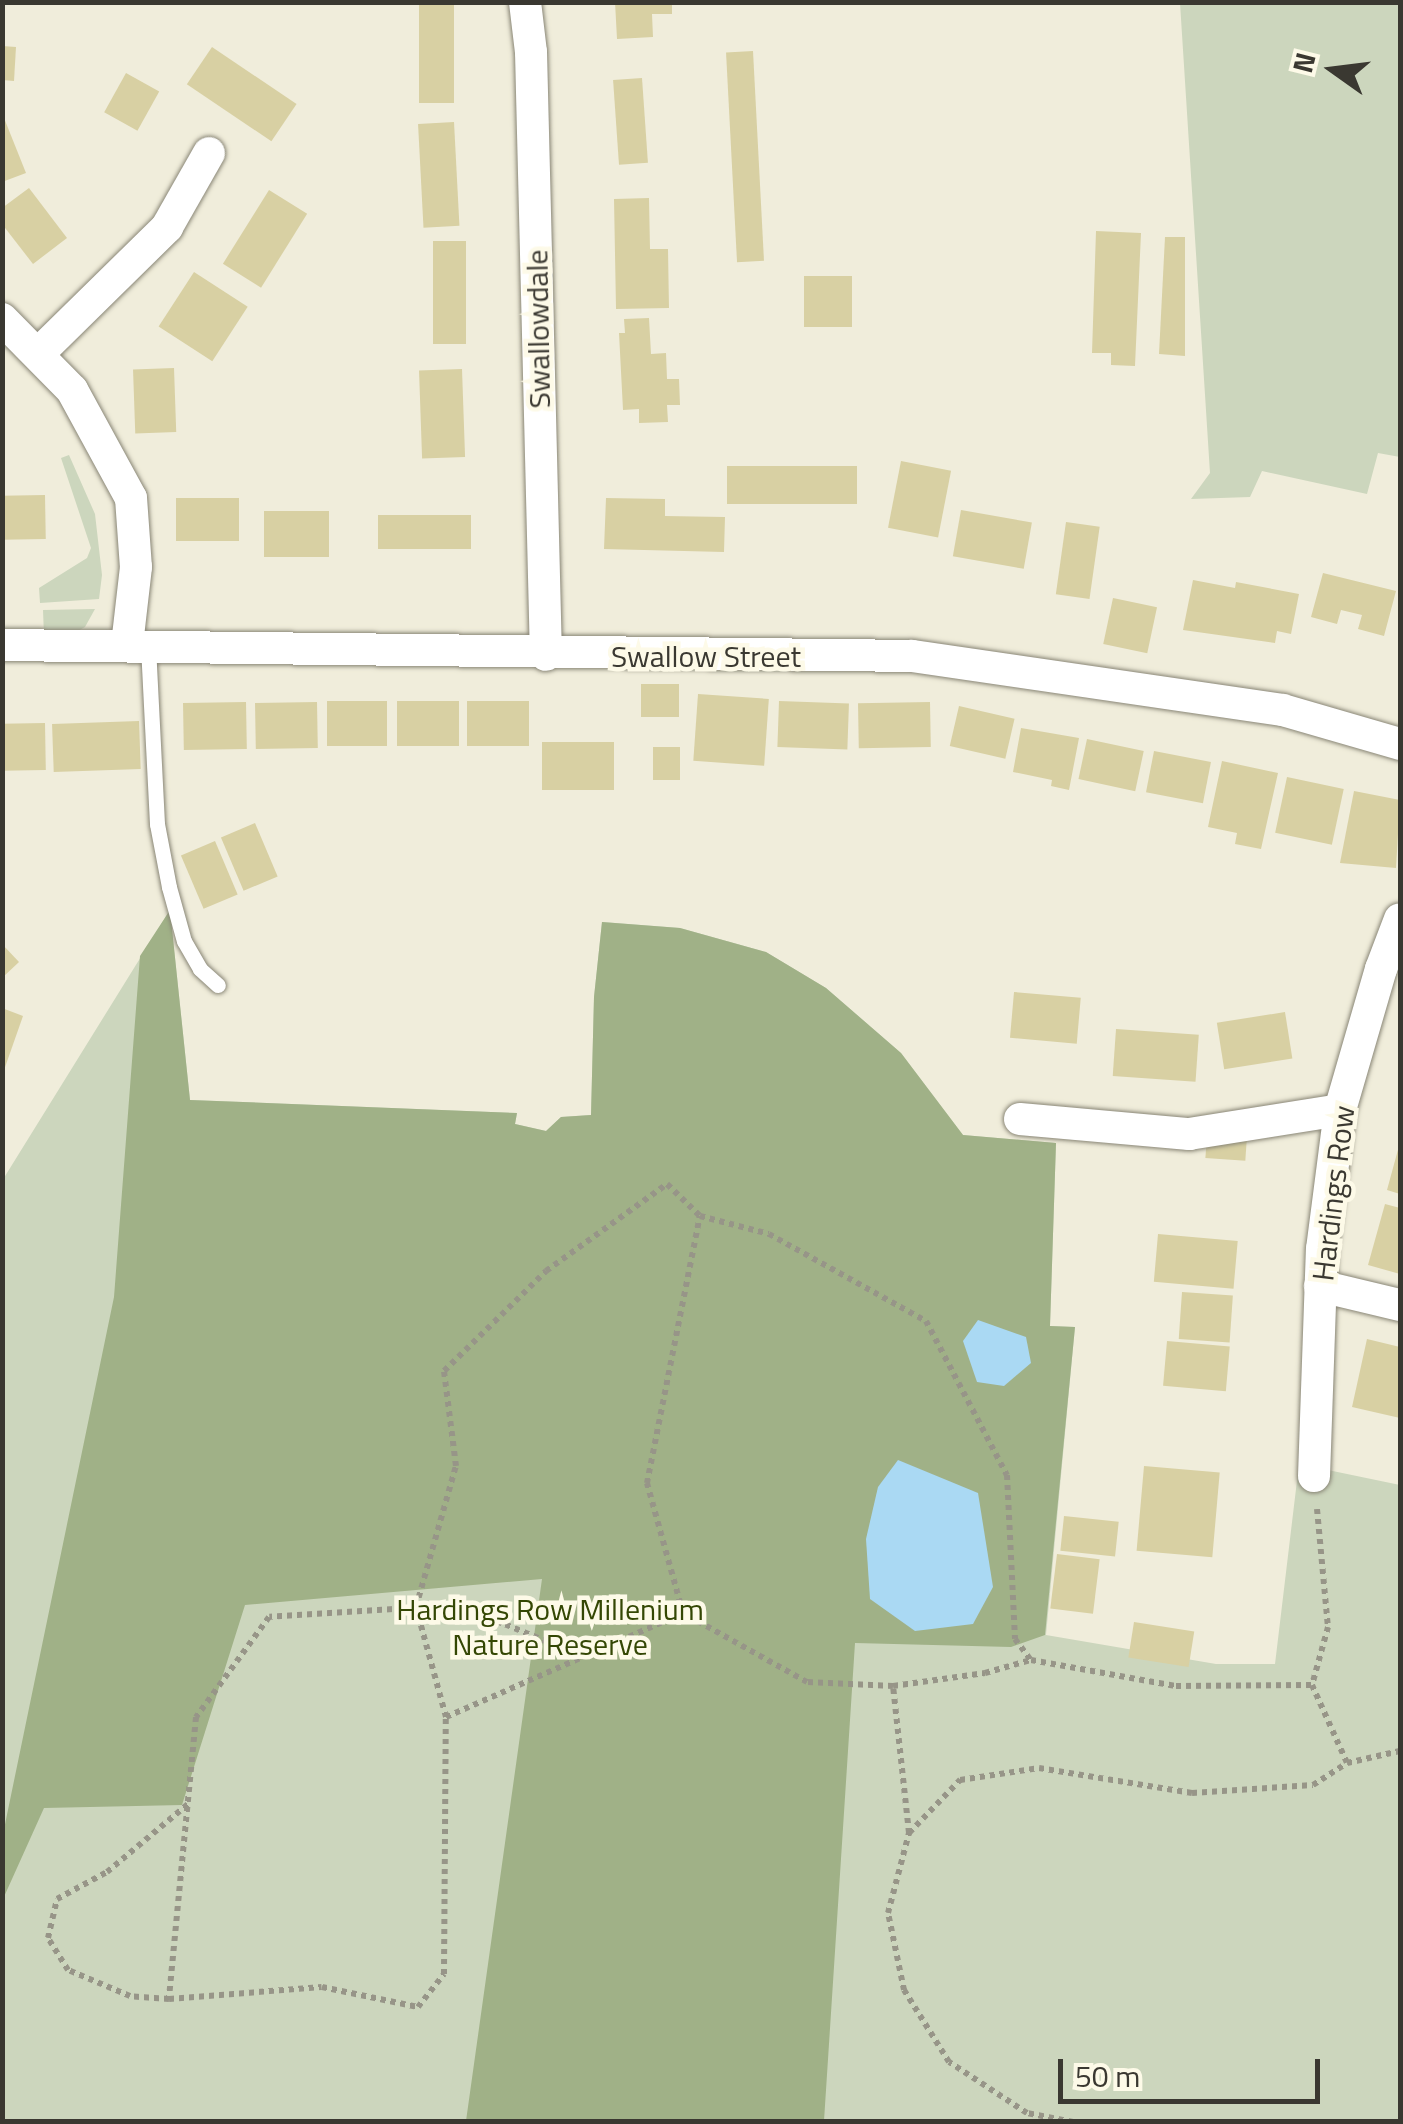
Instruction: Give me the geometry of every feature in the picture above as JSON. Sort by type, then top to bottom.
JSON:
[{"type":"street","name":"Swallowdale","points":[[525,2],[531,52],[546,655]]},
{"type":"street","points":[[39,352],[166,226],[209,152]]},
{"type":"street","points":[[2,319],[39,352],[72,390],[132,498],[137,646]]},
{"type":"street","name":"Swallow Street","points":[[2,645],[546,655],[912,656],[1282,710],[1400,744]]},
{"type":"street","name":"Hardings Row","points":[[1314,1476],[1320,1286],[1340,1110],[1381,969],[1400,919]]},
{"type":"street","points":[[1020,1119],[1189,1134],[1340,1110]]},
{"type":"street","points":[[1320,1286],[1400,1305]]},
{"type":"lane","points":[[137,646],[157,824],[169,887],[184,941],[200,969],[218,985]]},
{"type":"path","points":[[188,1804],[107,1872],[58,1900],[48,1938],[68,1970],[130,1996],[170,1999],[322,1987],[418,2007],[444,1974],[446,1717],[416,1606],[456,1466],[444,1371],[546,1271],[667,1184],[700,1216],[770,1234],[926,1322],[1006,1474],[1016,1639],[1031,1660]]},
{"type":"path","points":[[700,1216],[648,1484],[683,1613],[806,1682],[894,1686],[986,1672],[1031,1660],[1176,1686],[1312,1684]]},
{"type":"path","points":[[1314,1476],[1328,1627],[1312,1684],[1347,1763]]},
{"type":"path","points":[[170,1999],[196,1717],[269,1617],[442,1606],[502,1623],[584,1657]]},
{"type":"path","points":[[446,1717],[683,1613]]},
{"type":"path","points":[[894,1686],[909,1833],[888,1913],[904,1990],[949,2062],[1027,2113],[1073,2122]]},
{"type":"path","points":[[909,1833],[960,1780],[1039,1768],[1192,1792],[1313,1786],[1347,1763],[1400,1751]]},
{"type":"green space","points":[[1180,3],[1400,3],[1400,457],[1378,453],[1367,494],[1262,471],[1250,497],[1191,499],[1210,473]]},
{"type":"green space","points":[[69,455],[95,514],[102,575],[99,599],[40,603],[39,588],[87,558],[91,548],[61,458]]},
{"type":"green space","points":[[95,609],[85,627],[69,636],[44,636],[43,610]]},
{"type":"green space","name":"Hardings Row Millenium Nature Reserve","points":[[170,910],[190,1100],[517,1113],[515,1124],[546,1131],[561,1117],[591,1115],[594,997],[602,922],[680,928],[766,952],[826,988],[901,1053],[963,1135],[1056,1143],[1050,1326],[1075,1327],[1046,1635],[1216,1664],[1275,1664],[1299,1464],[1400,1485],[1400,2121],[3,2121],[2,1181]]},
{"type":"green space","points":[[170,910],[190,1100],[517,1113],[515,1124],[546,1131],[561,1117],[591,1115],[594,997],[602,922],[680,928],[766,952],[826,988],[901,1053],[963,1135],[1056,1143],[1050,1326],[1075,1327],[1045,1635],[1011,1647],[855,1643],[824,2121],[466,2121],[542,1579],[245,1605],[182,1805],[44,1808],[3,1899],[3,1834],[114,1297],[140,956]]},
{"type":"water","points":[[978,1320],[1026,1337],[1031,1363],[1004,1386],[977,1382],[963,1341]]},
{"type":"water","points":[[898,1460],[978,1493],[993,1587],[973,1624],[915,1631],[870,1599],[866,1539],[878,1487]]},
{"type":"building","points":[[419,2],[454,2],[454,103],[419,103]]},
{"type":"building","points":[[615,2],[672,2],[672,14],[652,14],[653,37],[617,39]]},
{"type":"building","points":[[2,46],[16,47],[14,81],[2,80]]},
{"type":"building","points":[[212,47],[297,104],[271,141],[187,84]]},
{"type":"building","points":[[753,51],[764,261],[737,262],[726,52]]},
{"type":"building","points":[[126,73],[159,91],[137,131],[104,112]]},
{"type":"building","points":[[642,78],[648,163],[619,165],[613,80]]},
{"type":"building","points":[[2,113],[26,173],[2,182]]},
{"type":"building","points":[[454,122],[459,226],[423,228],[418,124]]},
{"type":"building","points":[[29,188],[67,238],[33,264],[2,224],[2,208]]},
{"type":"building","points":[[269,190],[307,214],[261,288],[223,264]]},
{"type":"building","points":[[649,198],[650,249],[668,249],[669,308],[616,309],[614,199]]},
{"type":"building","points":[[1096,231],[1141,233],[1135,366],[1111,365],[1111,353],[1092,353]]},
{"type":"building","points":[[1165,237],[1185,237],[1185,356],[1159,354]]},
{"type":"building","points":[[433,241],[466,241],[466,344],[433,344]]},
{"type":"building","points":[[194,272],[248,307],[212,361],[159,327]]},
{"type":"building","points":[[804,276],[852,276],[852,327],[804,327]]},
{"type":"building","points":[[649,318],[651,354],[666,353],[667,379],[679,379],[680,405],[667,405],[668,422],[639,423],[639,409],[623,410],[619,333],[625,333],[624,319]]},
{"type":"building","points":[[174,368],[176,432],[135,433],[133,369]]},
{"type":"building","points":[[462,369],[465,457],[422,458],[419,371]]},
{"type":"building","points":[[901,461],[951,471],[938,537],[888,528]]},
{"type":"building","points":[[727,466],[857,466],[857,504],[727,504]]},
{"type":"building","points":[[45,495],[46,539],[3,540],[2,496]]},
{"type":"building","points":[[176,498],[239,498],[239,541],[176,541]]},
{"type":"building","points":[[606,498],[665,499],[665,516],[725,517],[724,552],[604,549]]},
{"type":"building","points":[[961,510],[1032,523],[1024,569],[953,556]]},
{"type":"building","points":[[264,511],[329,511],[329,557],[264,557]]},
{"type":"building","points":[[378,515],[471,515],[471,549],[378,549]]},
{"type":"building","points":[[1066,522],[1100,527],[1090,599],[1056,594]]},
{"type":"building","points":[[1323,573],[1396,591],[1384,636],[1358,629],[1362,615],[1341,610],[1337,624],[1311,617]]},
{"type":"building","points":[[1193,580],[1235,588],[1236,582],[1299,594],[1291,634],[1277,631],[1275,643],[1183,630]]},
{"type":"building","points":[[1113,598],[1157,607],[1147,653],[1103,644]]},
{"type":"building","points":[[641,684],[679,684],[679,717],[641,717]]},
{"type":"building","points":[[698,694],[769,699],[764,766],[693,761]]},
{"type":"building","points":[[327,701],[387,701],[387,746],[327,746]]},
{"type":"building","points":[[397,701],[459,701],[459,746],[397,746]]},
{"type":"building","points":[[467,701],[529,701],[529,746],[467,746]]},
{"type":"building","points":[[779,701],[849,703],[847,749],[777,747]]},
{"type":"building","points":[[246,702],[247,749],[184,750],[183,703]]},
{"type":"building","points":[[317,702],[318,748],[256,749],[255,703]]},
{"type":"building","points":[[930,702],[931,747],[859,748],[858,703]]},
{"type":"building","points":[[959,706],[1015,719],[1005,759],[950,746]]},
{"type":"building","points":[[139,721],[141,769],[54,772],[52,724]]},
{"type":"building","points":[[45,723],[46,770],[3,771],[2,724]]},
{"type":"building","points":[[1021,728],[1079,738],[1069,790],[1051,786],[1052,780],[1013,772]]},
{"type":"building","points":[[1087,739],[1144,751],[1135,791],[1078,779]]},
{"type":"building","points":[[542,742],[614,742],[614,790],[542,790]]},
{"type":"building","points":[[653,747],[680,747],[680,780],[653,780]]},
{"type":"building","points":[[1154,751],[1211,762],[1203,803],[1146,792]]},
{"type":"building","points":[[1222,761],[1278,773],[1261,849],[1235,844],[1237,833],[1208,827]]},
{"type":"building","points":[[1287,777],[1344,789],[1332,845],[1275,833]]},
{"type":"building","points":[[1354,791],[1400,800],[1396,868],[1340,863]]},
{"type":"building","points":[[255,823],[278,876],[244,891],[221,837]]},
{"type":"building","points":[[215,841],[238,894],[204,909],[181,855]]},
{"type":"building","points":[[2,944],[19,962],[2,978]]},
{"type":"building","points":[[1014,992],[1081,998],[1077,1044],[1010,1038]]},
{"type":"building","points":[[2,1008],[23,1016],[3,1073],[2,1073]]},
{"type":"building","points":[[1285,1012],[1292,1058],[1224,1069],[1217,1023]]},
{"type":"building","points":[[1116,1029],[1199,1035],[1196,1082],[1113,1076]]},
{"type":"building","points":[[1207,1135],[1247,1138],[1245,1161],[1205,1158]]},
{"type":"building","points":[[1400,1146],[1400,1194],[1387,1190]]},
{"type":"building","points":[[1385,1204],[1400,1208],[1400,1274],[1368,1265]]},
{"type":"building","points":[[1158,1234],[1238,1241],[1234,1289],[1154,1282]]},
{"type":"building","points":[[1182,1292],[1233,1296],[1230,1342],[1179,1339]]},
{"type":"building","points":[[1367,1339],[1400,1347],[1400,1418],[1352,1407]]},
{"type":"building","points":[[1167,1341],[1230,1346],[1226,1391],[1163,1386]]},
{"type":"building","points":[[1144,1466],[1220,1473],[1212,1557],[1137,1551]]},
{"type":"building","points":[[1064,1516],[1119,1522],[1115,1557],[1060,1551]]},
{"type":"building","points":[[1057,1554],[1100,1559],[1093,1614],[1050,1609]]},
{"type":"building","points":[[1134,1622],[1194,1632],[1189,1667],[1128,1658]]}]
